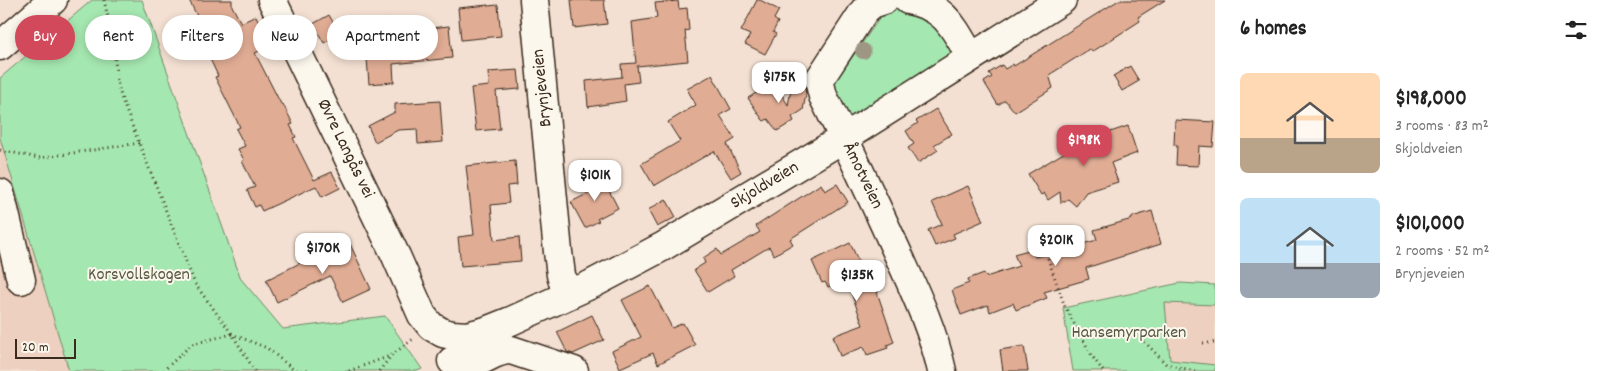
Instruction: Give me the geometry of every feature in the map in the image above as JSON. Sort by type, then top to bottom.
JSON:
[{"type":"street","points":[[0,46],[53,0]]},
{"type":"street","name":"Øvre Langås vei","points":[[272,0],[396,256],[422,315],[431,326],[443,333],[452,356]]},
{"type":"street","name":"Brynjeveien","points":[[534,0],[558,252],[561,275],[567,295]]},
{"type":"street","name":"Åmotveien","points":[[884,0],[872,4],[864,11],[819,80],[823,96],[914,290],[937,349],[942,371]]},
{"type":"street","points":[[908,0],[932,6],[942,15],[953,26],[971,57]]},
{"type":"street","name":"Skjoldveien","points":[[452,356],[467,336],[486,331],[567,295],[662,248],[844,138],[1062,0]]},
{"type":"street","points":[[0,193],[21,280]]},
{"type":"street","points":[[452,356],[467,364],[493,353],[511,350],[574,371]]},
{"type":"path","points":[[104,0],[120,90],[195,284],[232,334],[255,371]]},
{"type":"path","points":[[0,150],[39,158],[140,143]]},
{"type":"path","points":[[1038,230],[1065,307],[1092,356],[1103,371]]},
{"type":"path","points":[[163,371],[192,344],[232,334],[266,348],[294,370],[310,371]]},
{"type":"path","points":[[379,371],[392,355],[419,334]]},
{"type":"path","points":[[1141,338],[1166,364],[1195,371]]},
{"type":"path","points":[[1203,342],[1215,342]]},
{"type":"path","points":[[349,371],[392,355]]},
{"type":"shaded area","points":[[0,138],[12,182],[69,371],[0,371]]},
{"type":"shaded area","points":[[1164,302],[1215,305],[1215,366],[1170,360]]},
{"type":"green space","name":"Korsvollskogen","points":[[92,0],[142,0],[147,15],[85,15],[85,60],[152,60],[152,28],[241,279],[283,329],[385,316],[422,369],[417,371],[69,371],[0,138],[0,78],[21,60],[75,60],[74,15]]},
{"type":"green space","points":[[904,4],[929,12],[957,48],[949,58],[848,121],[832,86],[886,9]]},
{"type":"green space","name":"Hansemyrparken","points":[[1180,283],[1215,285],[1215,305],[1165,303],[1170,360],[1215,365],[1215,371],[1073,371],[1063,308]]},
{"type":"building","points":[[189,0],[232,0],[232,6],[237,15],[196,15]]},
{"type":"building","points":[[571,0],[604,0],[607,24],[574,28]]},
{"type":"building","points":[[757,0],[779,10],[774,19],[778,22],[773,32],[776,34],[765,54],[745,44],[750,35],[741,31]]},
{"type":"building","points":[[1119,0],[1165,0],[1138,17],[1140,21],[1092,52],[1090,49],[1049,75],[1053,88],[1015,112],[1005,100],[998,105],[984,82],[992,77],[989,73],[1002,65],[1005,69],[1013,64],[1014,66]]},
{"type":"building","points":[[678,1],[679,9],[687,8],[689,30],[685,31],[688,61],[637,66],[639,82],[624,84],[626,101],[588,107],[586,81],[622,77],[621,64],[636,63],[632,22],[657,18],[655,3]]},
{"type":"building","points":[[498,5],[501,36],[461,40],[458,8]]},
{"type":"building","points":[[327,16],[327,41],[324,43],[317,31],[317,22]]},
{"type":"building","points":[[253,17],[253,60],[259,60],[281,104],[283,104],[293,124],[290,125],[296,137],[293,138],[314,180],[332,172],[340,188],[322,197],[316,186],[262,211],[259,205],[255,207],[247,190],[255,187],[238,149],[245,146],[236,129],[240,127],[215,77],[218,76],[210,60],[243,60],[243,22]]},
{"type":"building","points":[[449,26],[452,58],[438,59],[438,27]]},
{"type":"building","points":[[367,60],[432,60],[393,64],[394,82],[369,84]]},
{"type":"building","points":[[1130,66],[1139,81],[1122,91],[1113,76]]},
{"type":"building","points":[[518,70],[520,89],[496,91],[500,129],[476,131],[471,88],[489,86],[488,72]]},
{"type":"building","points":[[712,75],[731,109],[720,115],[735,139],[727,144],[741,172],[731,178],[714,151],[654,186],[641,164],[680,141],[668,122],[696,105],[687,89]]},
{"type":"building","points":[[793,80],[804,83],[806,94],[803,110],[792,117],[794,121],[777,131],[768,119],[764,121],[762,119],[748,98],[774,82],[788,105]]},
{"type":"building","points":[[440,101],[443,142],[418,144],[417,129],[398,130],[375,142],[368,126],[395,112],[395,104]]},
{"type":"building","points":[[936,109],[952,134],[934,145],[938,150],[918,163],[908,148],[914,144],[906,131],[918,123],[916,121]]},
{"type":"building","points":[[1175,120],[1215,122],[1213,147],[1199,146],[1198,166],[1176,165],[1177,145],[1174,145]]},
{"type":"building","points":[[1128,126],[1137,153],[1111,163],[1118,182],[1086,192],[1076,206],[1068,199],[1061,203],[1060,192],[1048,200],[1044,193],[1041,195],[1028,174],[1084,141]]},
{"type":"building","points":[[515,161],[517,185],[507,186],[509,203],[491,205],[494,240],[519,237],[521,261],[461,266],[458,237],[474,235],[466,166]]},
{"type":"building","points":[[600,173],[618,208],[585,228],[571,202],[591,192],[585,181]]},
{"type":"building","points":[[821,184],[825,191],[837,184],[848,202],[790,239],[793,244],[774,255],[769,247],[731,270],[734,276],[708,292],[694,270],[705,263],[703,258],[717,249],[721,255],[760,232],[756,226]]},
{"type":"building","points":[[968,186],[983,221],[953,234],[955,238],[935,246],[928,230],[942,224],[932,202]]},
{"type":"building","points":[[666,199],[676,217],[657,227],[648,210]]},
{"type":"building","points":[[1152,211],[1161,244],[1086,268],[1089,279],[1044,292],[1047,298],[1016,310],[1013,303],[990,312],[988,305],[961,315],[952,290],[969,283],[968,279],[984,273],[986,277],[1019,266],[1014,254],[1032,249],[1035,257],[1097,240],[1094,230]]},
{"type":"building","points":[[850,243],[865,275],[870,272],[879,291],[877,292],[894,342],[887,345],[888,348],[867,355],[864,347],[840,356],[833,336],[863,325],[846,279],[828,287],[825,282],[822,283],[812,261]]},
{"type":"building","points":[[350,244],[371,289],[343,302],[330,276],[277,302],[266,280],[328,249],[330,254]]},
{"type":"building","points":[[650,286],[672,328],[683,323],[695,345],[658,364],[653,353],[620,368],[612,351],[641,337],[622,300]]},
{"type":"building","points":[[592,315],[604,340],[573,354],[567,352],[557,332]]},
{"type":"building","points":[[1024,346],[1028,371],[1003,371],[1000,350]]}]
